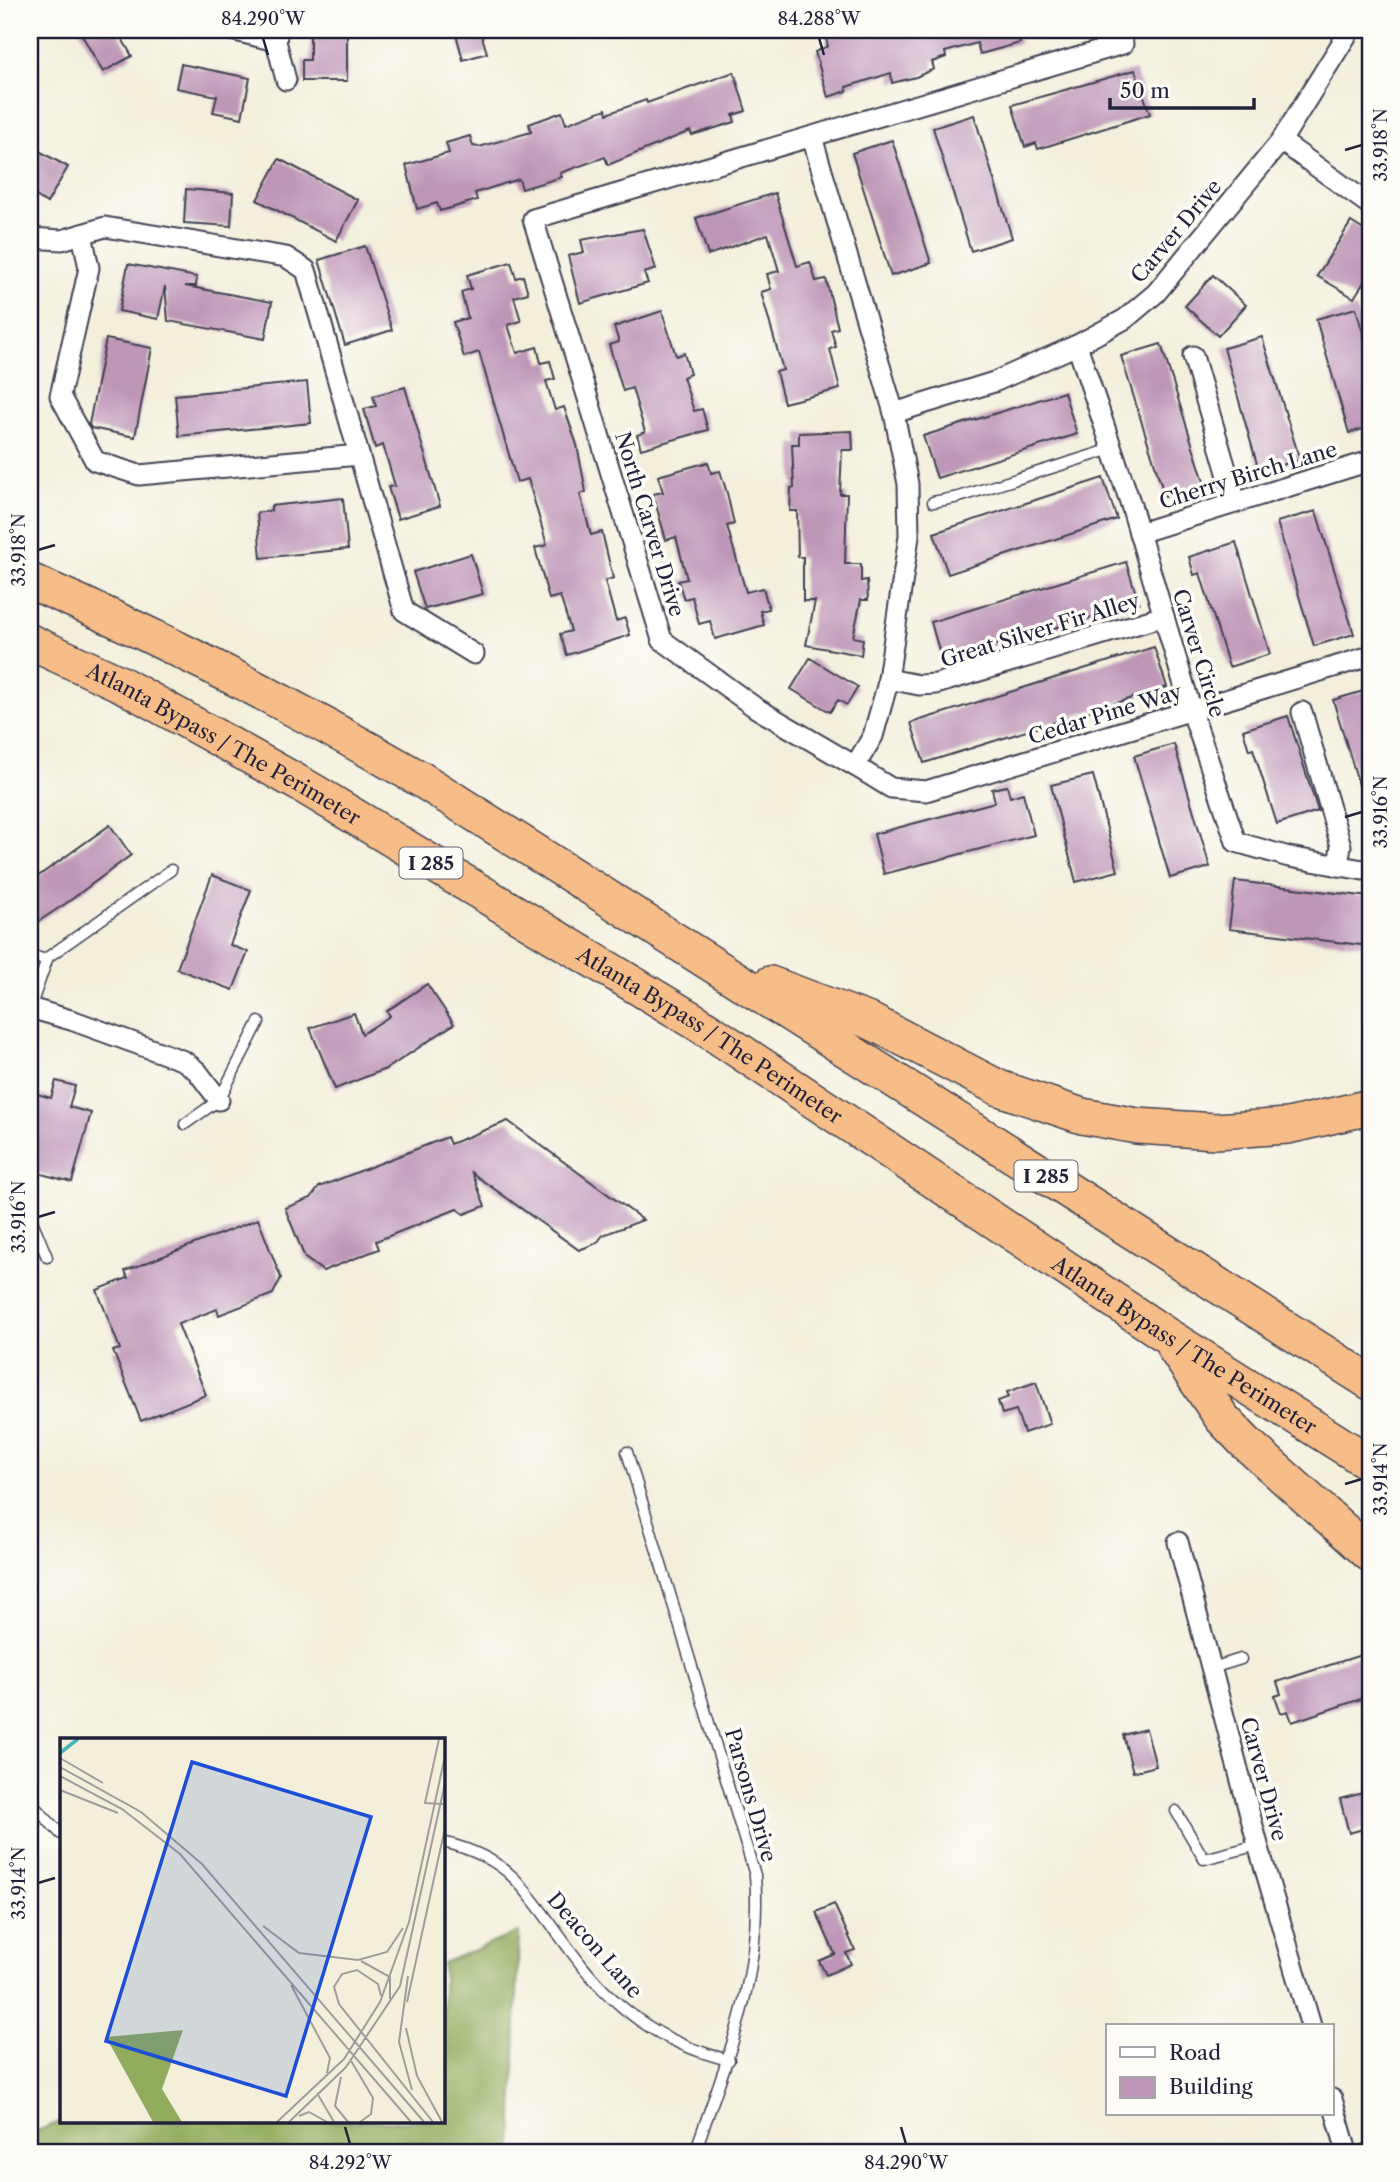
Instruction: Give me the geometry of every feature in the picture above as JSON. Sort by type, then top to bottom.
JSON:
[{"type":"highway","name":"I 285","points":[[30,581],[104,613],[293,705],[422,780],[723,968],[1370,1382]]},
{"type":"highway","name":"Atlanta Bypass / The Perimeter","points":[[30,642],[121,684],[309,789],[696,1021],[1166,1335],[1370,1463]]},
{"type":"highway","points":[[723,968],[861,1017],[999,1088],[1082,1116],[1137,1126],[1216,1131],[1288,1126],[1370,1107]]},
{"type":"highway","points":[[1166,1335],[1222,1418],[1245,1443],[1370,1554]]},
{"type":"street","points":[[230,30],[277,36],[286,80]]},
{"type":"street","name":"Carver Drive","points":[[894,413],[994,382],[1077,345],[1125,319],[1156,293],[1281,141],[1350,30]]},
{"type":"street","points":[[855,766],[873,736],[888,678],[909,536],[908,484],[894,413],[813,137],[1123,44]]},
{"type":"street","name":"North Carver Drive","points":[[813,137],[533,219],[662,640],[756,708],[855,766]]},
{"type":"street","points":[[1281,141],[1370,205]]},
{"type":"street","points":[[30,238],[62,240],[105,227],[286,257],[306,270],[404,611],[474,654]]},
{"type":"street","points":[[82,234],[89,268],[60,397],[95,461],[139,475],[359,455]]},
{"type":"street","name":"Carver Circle","points":[[1077,345],[1139,533],[1192,712],[1236,842],[1289,857],[1363,870],[1370,868]]},
{"type":"street","points":[[1193,356],[1236,503]]},
{"type":"street","name":"Cherry Birch Lane","points":[[1139,533],[1370,461]]},
{"type":"street","name":"Great Silver Fir Alley","points":[[888,678],[919,685],[936,684],[1014,664],[1164,616]]},
{"type":"street","name":"Cedar Pine Way","points":[[855,766],[891,788],[926,791],[1370,656]]},
{"type":"street","points":[[1302,712],[1340,846],[1338,866]]},
{"type":"street","points":[[30,1008],[184,1061],[197,1071],[219,1100]]},
{"type":"street","name":"Carver Drive","points":[[1178,1542],[1258,1845],[1310,2024]]},
{"type":"street","points":[[1334,2106],[1347,2152]]},
{"type":"lane","points":[[933,502],[959,497],[1112,449]]},
{"type":"lane","points":[[30,1008],[46,960],[171,870]]},
{"type":"lane","points":[[30,955],[46,960]]},
{"type":"lane","points":[[185,1124],[219,1100],[259,1022]]},
{"type":"lane","points":[[30,1216],[47,1257]]},
{"type":"lane","name":"Parsons Drive","points":[[627,1452],[755,1875],[758,1916],[751,1972],[729,2060],[695,2152]]},
{"type":"lane","points":[[1212,1668],[1241,1659]]},
{"type":"lane","points":[[30,1802],[60,1833]]},
{"type":"lane","points":[[1176,1811],[1204,1859],[1258,1845]]},
{"type":"lane","name":"Deacon Lane","points":[[444,1842],[490,1860],[513,1877],[610,1997],[634,2017],[700,2053],[729,2060]]},
{"type":"lane","points":[[1361,2152],[1370,2147]]},
{"type":"green space","points":[[519,1932],[512,2152],[30,2152],[30,2134],[60,2122],[444,2122],[444,1963]]},
{"type":"building","points":[[79,30],[117,30],[132,56],[103,72]]},
{"type":"building","points":[[310,30],[347,30],[347,81],[302,81],[302,60],[310,60]]},
{"type":"building","points":[[455,30],[480,30],[487,53],[463,60]]},
{"type":"building","points":[[855,30],[1015,30],[1020,43],[980,54],[977,43],[945,52],[946,57],[932,62],[934,69],[916,77],[892,83],[891,73],[846,87],[847,91],[828,97],[815,52],[828,46],[826,39]]},
{"type":"building","points":[[181,64],[250,78],[242,118],[213,112],[217,96],[176,88]]},
{"type":"building","points":[[1135,70],[1150,114],[1038,149],[1036,143],[1025,147],[1012,105]]},
{"type":"building","points":[[734,72],[746,111],[733,115],[735,122],[692,135],[690,131],[608,165],[605,157],[560,173],[562,177],[522,189],[519,179],[475,193],[477,200],[454,207],[440,211],[437,203],[417,209],[406,165],[449,153],[446,143],[470,136],[473,146],[479,147],[531,132],[529,124],[562,112],[566,124],[606,109],[607,114],[646,100],[647,103]]},
{"type":"building","points":[[974,115],[1012,238],[971,251],[933,128]]},
{"type":"building","points":[[892,140],[931,263],[891,276],[852,153]]},
{"type":"building","points":[[30,146],[68,167],[47,203],[30,192]]},
{"type":"building","points":[[279,159],[358,200],[336,241],[257,200]]},
{"type":"building","points":[[186,189],[233,193],[231,226],[184,223]]},
{"type":"building","points":[[775,193],[797,266],[810,262],[816,281],[826,279],[838,328],[831,330],[836,347],[830,349],[840,389],[784,403],[776,372],[783,370],[761,292],[771,289],[767,274],[779,271],[768,234],[708,255],[696,218]]},
{"type":"building","points":[[1351,222],[1370,234],[1370,272],[1354,298],[1317,276]]},
{"type":"building","points":[[643,229],[656,269],[644,273],[648,283],[580,303],[568,256],[584,252],[581,240]]},
{"type":"building","points":[[365,246],[392,330],[345,345],[319,260]]},
{"type":"building","points":[[511,262],[516,278],[523,276],[528,293],[514,297],[521,321],[508,325],[517,353],[537,347],[541,363],[550,361],[555,379],[546,381],[555,410],[564,407],[577,445],[586,492],[580,494],[591,535],[602,532],[613,578],[605,581],[616,621],[625,618],[630,635],[567,655],[560,634],[571,631],[560,596],[549,599],[535,548],[547,545],[528,479],[517,482],[479,352],[464,357],[453,322],[468,318],[461,292],[471,289],[467,275]]},
{"type":"building","points":[[128,264],[197,277],[196,286],[185,286],[272,302],[265,339],[168,321],[165,286],[158,319],[119,311]]},
{"type":"building","points":[[1213,275],[1246,305],[1218,336],[1185,306]]},
{"type":"building","points":[[1356,308],[1370,358],[1370,427],[1349,433],[1316,319]]},
{"type":"building","points":[[662,311],[676,356],[684,353],[690,374],[683,377],[694,411],[702,409],[708,430],[641,449],[637,435],[645,432],[632,388],[623,391],[609,345],[619,342],[614,327]]},
{"type":"building","points":[[1262,337],[1300,460],[1259,471],[1224,348]]},
{"type":"building","points":[[106,339],[152,348],[135,437],[91,428],[89,424]]},
{"type":"building","points":[[1161,344],[1205,485],[1165,497],[1121,356]]},
{"type":"building","points":[[307,382],[311,423],[179,436],[175,395]]},
{"type":"building","points":[[405,387],[440,506],[398,519],[388,487],[395,486],[383,445],[375,448],[364,409],[376,406],[373,396]]},
{"type":"building","points":[[1064,392],[1077,434],[937,478],[923,436]]},
{"type":"building","points":[[852,431],[853,450],[842,450],[840,494],[847,494],[845,564],[861,564],[861,581],[867,580],[868,600],[861,600],[853,637],[863,639],[861,655],[806,645],[815,601],[803,601],[803,557],[798,557],[797,511],[790,511],[791,488],[794,488],[792,444],[799,444],[799,433]]},
{"type":"building","points":[[708,462],[711,473],[720,471],[727,493],[734,524],[727,526],[746,592],[763,588],[769,609],[760,611],[764,625],[715,639],[710,621],[699,624],[692,597],[684,599],[678,581],[687,579],[676,537],[666,540],[653,494],[663,492],[658,476]]},
{"type":"building","points":[[1103,478],[1117,519],[948,574],[934,533]]},
{"type":"building","points":[[343,498],[348,549],[261,558],[257,513],[271,511],[271,506]]},
{"type":"building","points":[[1316,511],[1354,634],[1314,646],[1277,522]]},
{"type":"building","points":[[1236,542],[1270,654],[1229,667],[1200,573],[1194,575],[1189,557]]},
{"type":"building","points":[[471,554],[483,594],[425,609],[413,572]]},
{"type":"building","points":[[1126,562],[1139,603],[942,661],[931,622]]},
{"type":"building","points":[[1154,647],[1167,687],[924,763],[911,723]]},
{"type":"building","points":[[810,658],[858,687],[847,705],[838,700],[830,712],[791,689]]},
{"type":"building","points":[[1370,689],[1370,810],[1367,811],[1333,700]]},
{"type":"building","points":[[1288,716],[1318,811],[1277,824],[1253,749],[1249,750],[1243,730]]},
{"type":"building","points":[[1174,744],[1210,867],[1170,878],[1134,756]]},
{"type":"building","points":[[1093,775],[1118,871],[1076,882],[1051,785]]},
{"type":"building","points":[[1007,786],[1010,797],[1023,793],[1034,835],[884,874],[874,834],[995,802],[992,789]]},
{"type":"building","points":[[110,825],[131,855],[30,927],[30,882]]},
{"type":"building","points":[[212,875],[251,890],[230,945],[248,952],[233,990],[177,969]]},
{"type":"building","points":[[1235,881],[1370,897],[1370,946],[1229,929]]},
{"type":"building","points":[[427,984],[454,1024],[388,1068],[335,1089],[310,1028],[354,1013],[362,1034],[390,1016],[387,1011]]},
{"type":"building","points":[[56,1081],[75,1086],[69,1107],[91,1113],[72,1182],[30,1171],[30,1092],[51,1098]]},
{"type":"building","points":[[508,1121],[643,1220],[603,1235],[597,1243],[579,1250],[472,1173],[485,1206],[464,1214],[457,1209],[376,1241],[379,1249],[323,1271],[305,1258],[285,1208],[311,1198],[319,1187],[447,1137],[450,1144]]},
{"type":"building","points":[[258,1219],[281,1278],[273,1294],[219,1315],[217,1309],[178,1324],[206,1395],[141,1421],[113,1351],[120,1349],[97,1290],[128,1278],[125,1271]]},
{"type":"building","points":[[1036,1382],[1050,1424],[1024,1433],[1016,1410],[1002,1414],[998,1401],[1009,1397],[1007,1392]]},
{"type":"building","points":[[1361,1655],[1370,1683],[1370,1696],[1292,1722],[1288,1711],[1281,1713],[1275,1696],[1281,1694],[1277,1682]]},
{"type":"building","points":[[1146,1729],[1156,1766],[1133,1772],[1123,1735]]},
{"type":"building","points":[[1367,1792],[1370,1827],[1349,1833],[1340,1799]]},
{"type":"building","points":[[834,1904],[855,1950],[846,1953],[851,1964],[826,1975],[819,1961],[835,1954],[816,1912]]}]
